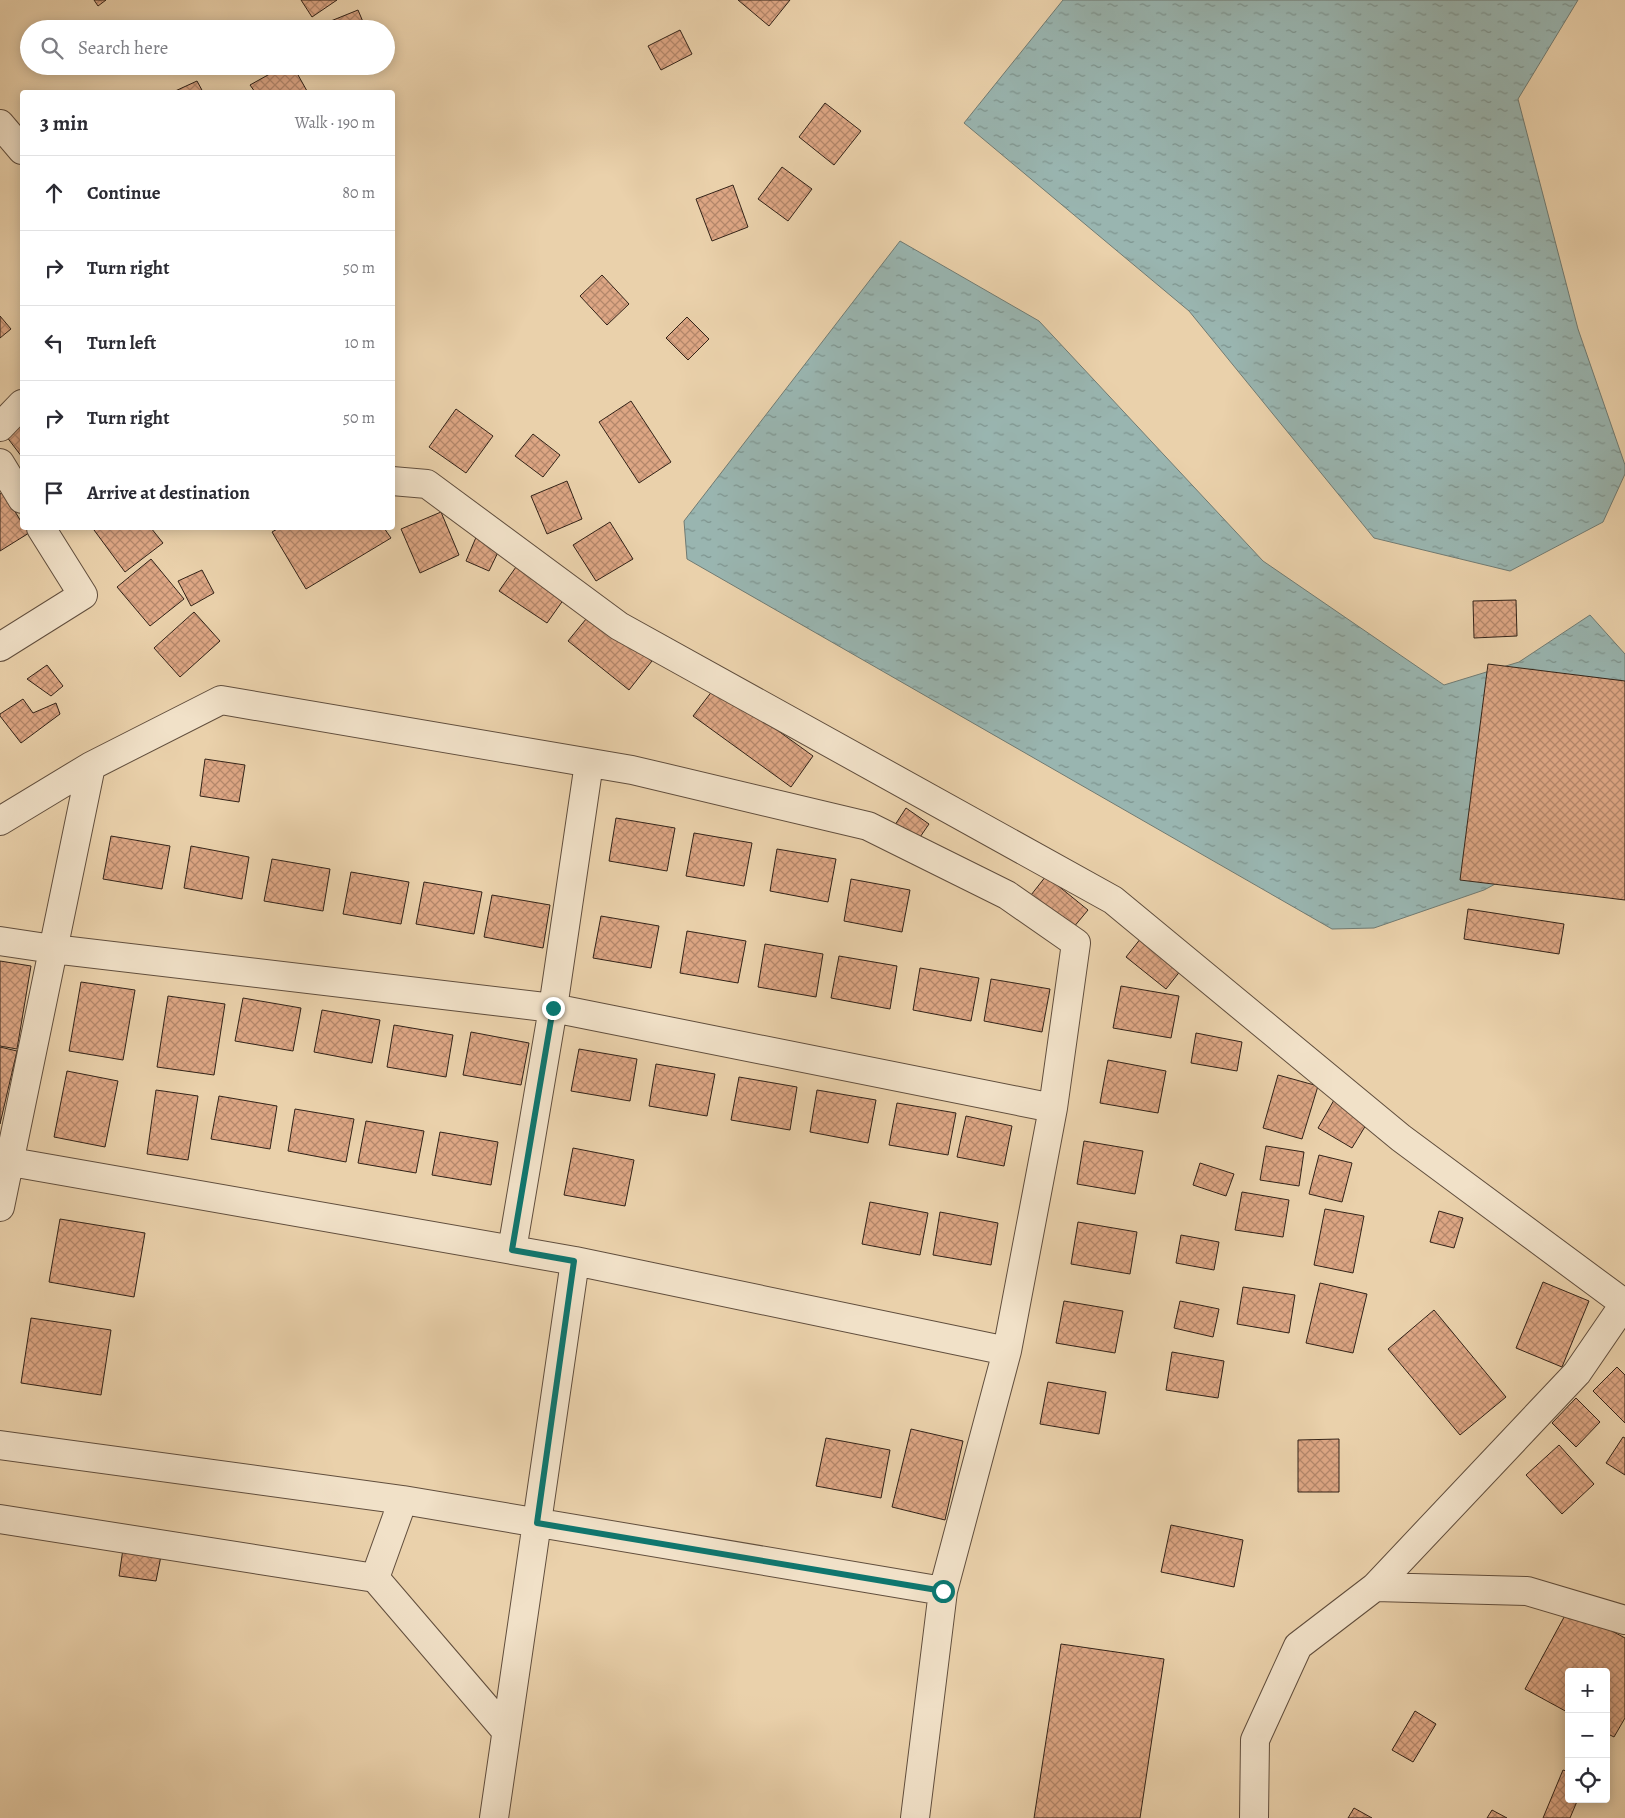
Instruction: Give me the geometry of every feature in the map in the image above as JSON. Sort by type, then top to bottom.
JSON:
[{"type":"street","points":[[0,124],[20,148]]},
{"type":"street","points":[[0,427],[20,406]]},
{"type":"street","points":[[0,463],[20,496]]},
{"type":"street","points":[[395,481],[427,484],[619,626],[1113,900],[1401,1138],[1625,1304],[1577,1373],[1375,1587],[1298,1646],[1254,1740],[1254,1818]]},
{"type":"street","points":[[0,648],[83,595],[41,530]]},
{"type":"street","points":[[0,821],[91,766],[221,700],[632,770],[868,826],[1007,895],[1076,943],[1053,1108],[1007,1351],[943,1591],[915,1818]]},
{"type":"street","points":[[512,1250],[553,1008],[589,763]]},
{"type":"street","points":[[0,1207],[5,1160],[53,948],[91,766]]},
{"type":"street","points":[[0,941],[553,1008],[1053,1108]]},
{"type":"street","points":[[5,1160],[574,1261],[1007,1351]]},
{"type":"street","points":[[494,1818],[574,1261]]},
{"type":"street","points":[[0,1444],[403,1500],[943,1591]]},
{"type":"street","points":[[375,1578],[403,1500]]},
{"type":"street","points":[[0,1519],[375,1578],[506,1731]]},
{"type":"street","points":[[1375,1587],[1527,1592],[1625,1620]]},
{"type":"water","points":[[1063,0],[1578,0],[1518,99],[1578,329],[1625,465],[1625,474],[1603,522],[1510,571],[1374,538],[1189,311],[964,123]]},
{"type":"water","points":[[900,241],[1039,321],[1263,561],[1444,685],[1519,662],[1590,615],[1625,654],[1625,790],[1597,830],[1484,890],[1374,928],[1332,929],[687,559],[684,521]]},
{"type":"building","points":[[94,0],[106,0],[98,6]]},
{"type":"building","points":[[301,0],[337,0],[312,17]]},
{"type":"building","points":[[738,0],[790,0],[769,26]]},
{"type":"building","points":[[358,10],[362,20],[333,20]]},
{"type":"building","points":[[680,30],[692,54],[661,70],[648,46]]},
{"type":"building","points":[[268,75],[298,75],[306,90],[254,90],[250,85]]},
{"type":"building","points":[[197,81],[202,90],[177,90]]},
{"type":"building","points":[[825,103],[861,131],[834,165],[799,137]]},
{"type":"building","points":[[782,167],[812,189],[788,221],[758,199]]},
{"type":"building","points":[[733,185],[748,227],[712,241],[696,199]]},
{"type":"building","points":[[602,275],[629,304],[607,325],[580,296]]},
{"type":"building","points":[[0,316],[11,329],[0,338]]},
{"type":"building","points":[[687,317],[709,339],[688,360],[666,338]]},
{"type":"building","points":[[631,401],[671,462],[639,483],[599,422]]},
{"type":"building","points":[[456,409],[493,436],[466,473],[429,447]]},
{"type":"building","points":[[20,419],[20,454],[3,432]]},
{"type":"building","points":[[533,434],[560,455],[543,477],[515,456]]},
{"type":"building","points":[[567,481],[582,519],[547,534],[531,496]]},
{"type":"building","points":[[3,492],[20,520],[20,530],[27,530],[29,533],[0,551],[0,494]]},
{"type":"building","points":[[441,512],[459,555],[420,573],[401,529]]},
{"type":"building","points":[[610,522],[633,559],[596,581],[573,545]]},
{"type":"building","points":[[94,530],[153,530],[163,543],[125,572]]},
{"type":"building","points":[[276,530],[385,530],[391,538],[306,589],[272,532]]},
{"type":"building","points":[[477,535],[501,546],[489,571],[466,561]]},
{"type":"building","points":[[151,559],[184,599],[150,626],[117,587]]},
{"type":"building","points":[[516,567],[564,599],[547,623],[499,591]]},
{"type":"building","points":[[202,570],[214,593],[191,606],[178,581]]},
{"type":"building","points":[[1516,600],[1517,636],[1474,638],[1473,601]]},
{"type":"building","points":[[194,612],[220,641],[180,677],[154,648]]},
{"type":"building","points":[[591,613],[652,661],[629,690],[568,641]]},
{"type":"building","points":[[1488,664],[1625,681],[1625,900],[1460,880]]},
{"type":"building","points":[[47,665],[63,686],[51,696],[27,679]]},
{"type":"building","points":[[716,686],[813,756],[791,787],[693,716]]},
{"type":"building","points":[[23,699],[33,713],[56,703],[60,714],[21,743],[0,714]]},
{"type":"building","points":[[205,759],[245,765],[239,802],[200,796]]},
{"type":"building","points":[[906,808],[929,824],[916,843],[893,828]]},
{"type":"building","points":[[616,818],[675,828],[667,871],[609,861]]},
{"type":"building","points":[[694,833],[752,843],[744,886],[686,876]]},
{"type":"building","points":[[111,836],[170,846],[162,889],[103,879]]},
{"type":"building","points":[[191,846],[249,857],[242,899],[184,888]]},
{"type":"building","points":[[777,849],[836,859],[828,902],[770,891]]},
{"type":"building","points":[[272,859],[330,869],[323,911],[264,901]]},
{"type":"building","points":[[351,872],[409,882],[401,924],[343,914]]},
{"type":"building","points":[[1046,876],[1088,910],[1073,928],[1031,895]]},
{"type":"building","points":[[851,879],[910,890],[902,932],[844,921]]},
{"type":"building","points":[[424,882],[482,892],[474,934],[416,924]]},
{"type":"building","points":[[492,895],[550,905],[543,948],[484,937]]},
{"type":"building","points":[[1468,909],[1564,924],[1559,954],[1464,939]]},
{"type":"building","points":[[601,916],[659,926],[651,968],[593,958]]},
{"type":"building","points":[[687,931],[746,941],[738,983],[680,973]]},
{"type":"building","points":[[1145,933],[1185,965],[1166,989],[1126,957]]},
{"type":"building","points":[[765,944],[823,954],[816,997],[758,987]]},
{"type":"building","points":[[839,956],[897,966],[890,1009],[831,998]]},
{"type":"building","points":[[0,961],[31,966],[17,1049],[0,1046]]},
{"type":"building","points":[[920,968],[979,978],[971,1021],[913,1010]]},
{"type":"building","points":[[991,979],[1050,989],[1042,1032],[984,1021]]},
{"type":"building","points":[[81,982],[135,990],[123,1060],[69,1051]]},
{"type":"building","points":[[1121,986],[1179,996],[1171,1038],[1113,1028]]},
{"type":"building","points":[[168,996],[225,1004],[214,1075],[157,1067]]},
{"type":"building","points":[[243,998],[301,1008],[293,1051],[235,1041]]},
{"type":"building","points":[[322,1010],[380,1020],[372,1063],[314,1052]]},
{"type":"building","points":[[394,1025],[453,1035],[446,1077],[387,1067]]},
{"type":"building","points":[[471,1032],[529,1043],[521,1085],[463,1075]]},
{"type":"building","points":[[1196,1033],[1242,1042],[1237,1071],[1191,1063]]},
{"type":"building","points":[[0,1047],[17,1051],[0,1124]]},
{"type":"building","points":[[579,1049],[637,1059],[630,1101],[571,1091]]},
{"type":"building","points":[[1108,1060],[1166,1071],[1158,1113],[1100,1103]]},
{"type":"building","points":[[656,1064],[715,1074],[707,1116],[649,1106]]},
{"type":"building","points":[[67,1071],[118,1081],[105,1147],[54,1137]]},
{"type":"building","points":[[1278,1075],[1318,1086],[1302,1139],[1263,1128]]},
{"type":"building","points":[[739,1077],[797,1087],[790,1130],[731,1120]]},
{"type":"building","points":[[156,1090],[198,1096],[188,1160],[147,1154]]},
{"type":"building","points":[[817,1090],[876,1100],[868,1143],[810,1132]]},
{"type":"building","points":[[219,1096],[277,1106],[270,1149],[211,1139]]},
{"type":"building","points":[[1334,1100],[1369,1120],[1352,1148],[1318,1128]]},
{"type":"building","points":[[897,1103],[956,1113],[948,1155],[889,1145]]},
{"type":"building","points":[[295,1109],[354,1119],[346,1162],[288,1151]]},
{"type":"building","points":[[966,1116],[1012,1126],[1004,1166],[957,1157]]},
{"type":"building","points":[[366,1121],[424,1131],[416,1173],[358,1163]]},
{"type":"building","points":[[440,1132],[498,1142],[491,1185],[432,1175]]},
{"type":"building","points":[[1084,1141],[1143,1151],[1135,1194],[1077,1184]]},
{"type":"building","points":[[1266,1146],[1304,1152],[1299,1186],[1260,1180]]},
{"type":"building","points":[[573,1148],[634,1160],[625,1206],[564,1195]]},
{"type":"building","points":[[1319,1155],[1352,1163],[1342,1202],[1309,1194]]},
{"type":"building","points":[[1200,1163],[1234,1174],[1226,1196],[1193,1185]]},
{"type":"building","points":[[1242,1192],[1289,1200],[1283,1237],[1235,1230]]},
{"type":"building","points":[[870,1202],[928,1213],[920,1255],[862,1244]]},
{"type":"building","points":[[1325,1209],[1364,1216],[1353,1273],[1314,1265]]},
{"type":"building","points":[[1439,1211],[1463,1218],[1454,1248],[1430,1242]]},
{"type":"building","points":[[940,1212],[998,1223],[991,1265],[933,1255]]},
{"type":"building","points":[[60,1219],[145,1233],[134,1297],[49,1282]]},
{"type":"building","points":[[1078,1222],[1137,1232],[1130,1274],[1071,1264]]},
{"type":"building","points":[[1181,1235],[1219,1242],[1214,1270],[1176,1263]]},
{"type":"building","points":[[1543,1282],[1589,1301],[1562,1367],[1516,1348]]},
{"type":"building","points":[[1320,1283],[1367,1294],[1353,1353],[1306,1343]]},
{"type":"building","points":[[1243,1287],[1295,1295],[1289,1333],[1237,1324]]},
{"type":"building","points":[[1064,1301],[1123,1311],[1115,1353],[1056,1343]]},
{"type":"building","points":[[1180,1301],[1219,1309],[1213,1337],[1174,1328]]},
{"type":"building","points":[[1434,1310],[1506,1397],[1460,1435],[1388,1349]]},
{"type":"building","points":[[31,1318],[111,1330],[101,1395],[21,1383]]},
{"type":"building","points":[[1172,1352],[1224,1361],[1218,1398],[1166,1390]]},
{"type":"building","points":[[1617,1367],[1625,1375],[1625,1423],[1593,1391]]},
{"type":"building","points":[[1048,1382],[1106,1392],[1099,1434],[1040,1424]]},
{"type":"building","points":[[1576,1398],[1600,1422],[1576,1447],[1552,1423]]},
{"type":"building","points":[[911,1429],[963,1441],[945,1520],[892,1507]]},
{"type":"building","points":[[1623,1437],[1625,1438],[1625,1475],[1606,1463]]},
{"type":"building","points":[[826,1438],[890,1450],[881,1498],[816,1486]]},
{"type":"building","points":[[1339,1439],[1339,1492],[1298,1492],[1298,1440]]},
{"type":"building","points":[[1559,1445],[1594,1484],[1562,1514],[1526,1475]]},
{"type":"building","points":[[1171,1525],[1243,1540],[1234,1587],[1161,1572]]},
{"type":"building","points":[[123,1549],[162,1551],[156,1581],[119,1576]]},
{"type":"building","points":[[1569,1608],[1625,1638],[1625,1718],[1614,1737],[1610,1735],[1610,1668],[1565,1668],[1565,1711],[1525,1689]]},
{"type":"building","points":[[1061,1644],[1164,1659],[1140,1818],[1034,1818]]},
{"type":"building","points":[[1415,1711],[1436,1724],[1413,1762],[1392,1750]]},
{"type":"building","points":[[1563,1770],[1565,1771],[1565,1803],[1576,1803],[1570,1818],[1543,1818]]},
{"type":"building","points":[[1354,1808],[1372,1818],[1348,1818]]},
{"type":"building","points":[[1492,1810],[1507,1818],[1487,1818]]},
{"type":"route","points":[[553,1008],[512,1250],[574,1261],[537,1523],[943,1591]]}]
